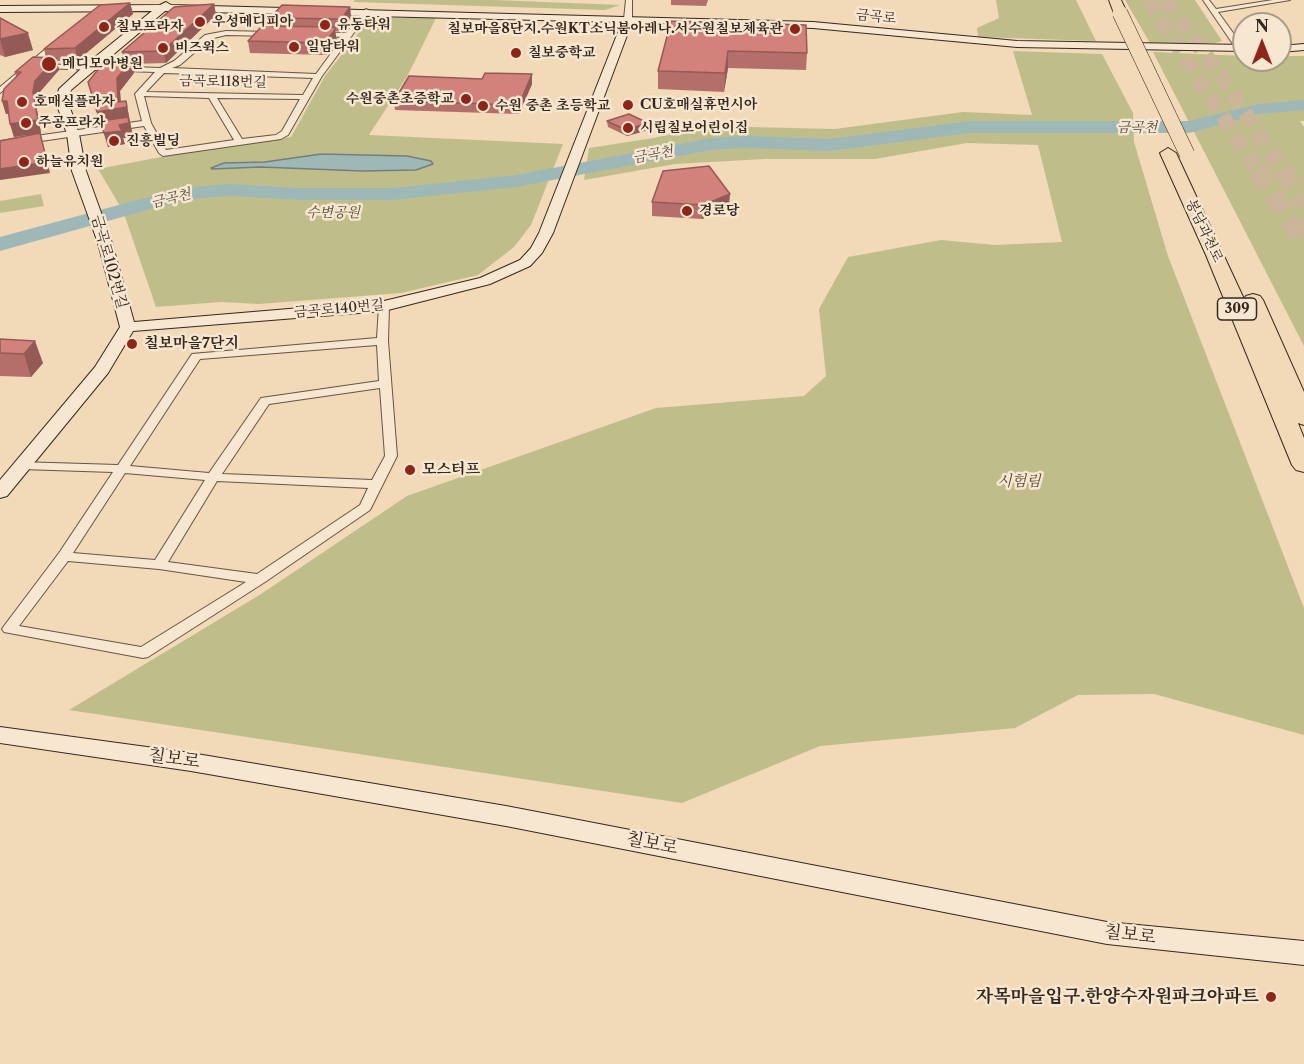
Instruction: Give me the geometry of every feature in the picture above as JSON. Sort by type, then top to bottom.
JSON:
[{"type":"highway","name":"봉담과천로","points":[[1118,6],[1215,255],[1304,465]]},
{"type":"highway","points":[[1104,13],[1146,103]]},
{"type":"highway","name":"봉담과천로","points":[[1173,150],[1304,418]]},
{"type":"main road","name":"금곡로","points":[[0,9],[103,8],[168,4],[813,25],[1017,44],[1232,48]]},
{"type":"main road","name":"금곡로102번길","points":[[0,492],[102,369],[128,327],[105,243],[79,171],[73,134],[63,102],[65,89],[168,4]]},
{"type":"main road","name":"금곡로140번길","points":[[128,327],[384,306],[485,281],[525,263],[537,250],[546,233],[628,19]]},
{"type":"main road","name":"칠보로","points":[[0,735],[191,762],[506,816],[1107,933],[1304,953]]},
{"type":"street","points":[[628,19],[629,0]]},
{"type":"street","points":[[1206,0],[1232,35]]},
{"type":"street","points":[[1213,11],[1287,0]]},
{"type":"street","points":[[94,15],[103,8]]},
{"type":"street","points":[[281,34],[226,33],[208,37],[177,63],[162,70],[139,94],[147,123],[163,153],[278,137],[285,133],[318,76],[366,11]]},
{"type":"street","points":[[304,34],[348,35]]},
{"type":"street","points":[[0,91],[66,36]]},
{"type":"street","points":[[29,65],[162,70]]},
{"type":"street","name":"금곡로118번길","points":[[162,70],[318,76]]},
{"type":"street","name":"금곡로118번길","points":[[139,94],[307,97]]},
{"type":"street","points":[[211,95],[239,141]]},
{"type":"street","points":[[0,144],[147,123]]},
{"type":"street","points":[[382,341],[196,356],[64,556],[9,629],[143,653],[260,579],[365,507],[391,456],[382,341],[384,306]]},
{"type":"street","points":[[159,565],[213,477],[264,401],[386,384]]},
{"type":"street","points":[[22,465],[377,484]]},
{"type":"street","points":[[64,556],[159,565],[260,579]]},
{"type":"green space","points":[[355,0],[494,0],[620,5],[605,10],[353,2]]},
{"type":"green space","points":[[996,0],[1076,0],[1096,41],[978,37],[977,28],[999,18]]},
{"type":"green space","points":[[1125,0],[1195,0],[1222,41],[1215,43],[1150,43]]},
{"type":"green space","name":"수변공원","points":[[370,18],[436,18],[408,75],[369,135],[563,144],[531,225],[514,247],[478,275],[401,293],[259,304],[221,302],[156,307],[123,211],[98,169],[224,145],[291,137],[325,76]]},
{"type":"green space","name":"시험림","points":[[1013,51],[1102,54],[1133,113],[1134,142],[1168,256],[1304,608],[1304,735],[1154,694],[1078,695],[1015,728],[820,746],[682,803],[69,710],[261,594],[407,496],[656,408],[804,396],[826,376],[819,309],[848,257],[941,240],[995,245],[1062,242],[1038,145],[967,143],[875,159],[765,159],[675,164],[584,180],[589,148],[654,138],[705,126],[835,129],[963,112],[1032,115]]},
{"type":"green space","points":[[1153,52],[1232,55],[1232,72],[1292,72],[1292,56],[1304,56],[1304,121],[1300,121],[1304,127],[1304,346]]},
{"type":"green space","points":[[41,194],[44,206],[0,213],[0,201]]},
{"type":"water","points":[[321,154],[407,156],[431,161],[433,164],[416,170],[362,171],[261,167],[211,168],[224,163],[265,162]]},
{"type":"building","points":[[130,3],[75,48],[44,49],[100,5]]},
{"type":"building","points":[[214,4],[163,51],[122,52],[174,7]]},
{"type":"building","points":[[282,5],[350,7],[341,19],[270,18]]},
{"type":"building","points":[[0,18],[28,33],[0,39]]},
{"type":"building","points":[[671,21],[806,25],[807,53],[728,51],[725,73],[658,71]]},
{"type":"building","points":[[262,26],[334,27],[335,30],[324,43],[248,41]]},
{"type":"building","points":[[33,57],[56,58],[35,81],[33,92],[38,120],[10,124],[7,101],[2,101],[4,89],[21,72],[15,72]]},
{"type":"building","points":[[131,61],[117,78],[118,102],[126,101],[127,107],[97,112],[88,82],[104,62]]},
{"type":"building","points":[[485,73],[532,74],[519,105],[394,101],[409,76],[482,79]]},
{"type":"building","points":[[629,114],[648,123],[626,130],[607,121]]},
{"type":"building","points":[[128,117],[129,123],[119,125],[122,131],[104,133],[100,121]]},
{"type":"building","points":[[40,133],[47,162],[0,169],[0,141]]},
{"type":"building","points":[[709,166],[730,194],[703,205],[652,202],[663,171]]},
{"type":"building","points":[[0,339],[35,341],[24,354],[0,353]]},
{"type":"waterway","name":"금곡천","points":[[0,244],[174,196],[200,192],[230,190],[299,194],[393,194],[516,181],[711,144],[746,142],[830,145],[969,127],[1189,127],[1259,109],[1304,105]]},
{"type":"tunnel","points":[[1148,0],[1258,171]]},
{"type":"tunnel","points":[[1165,0],[1224,80],[1283,171]]},
{"type":"tunnel","points":[[1257,169],[1304,242]]},
{"type":"tunnel","points":[[1282,169],[1304,204]]},
{"type":"place","name":"우성메디피아","points":[[200,22]]},
{"type":"place","name":"유동타워","points":[[325,25]]},
{"type":"place","name":"칠보프라자","points":[[104,27]]},
{"type":"place","name":"칠보마을8단지.수원KT소닉붐아레나.서수원칠보체육관","points":[[795,29]]},
{"type":"place","name":"일담타워","points":[[294,47]]},
{"type":"place","name":"비즈윅스","points":[[163,48]]},
{"type":"place","name":"칠보중학교","points":[[516,53]]},
{"type":"place","name":"메디모아병원","points":[[49,64]]},
{"type":"place","name":"수원중촌초증학교","points":[[466,99]]},
{"type":"place","name":"호매실플라자","points":[[22,102]]},
{"type":"place","name":"CU호매실휴먼시아","points":[[628,105]]},
{"type":"place","name":"수원 중촌 초등학교","points":[[483,106]]},
{"type":"place","name":"주공프라자","points":[[26,123]]},
{"type":"place","name":"시립칠보어린이집","points":[[628,128]]},
{"type":"place","name":"진흥빌딩","points":[[114,141]]},
{"type":"place","name":"하늘유치원","points":[[24,162]]},
{"type":"place","name":"경로당","points":[[687,211]]},
{"type":"place","name":"칠보마을7단지","points":[[132,344]]},
{"type":"place","name":"모스터프","points":[[410,470]]},
{"type":"place","name":"자목마을입구.한양수자원파크아파트","points":[[1271,997]]}]
